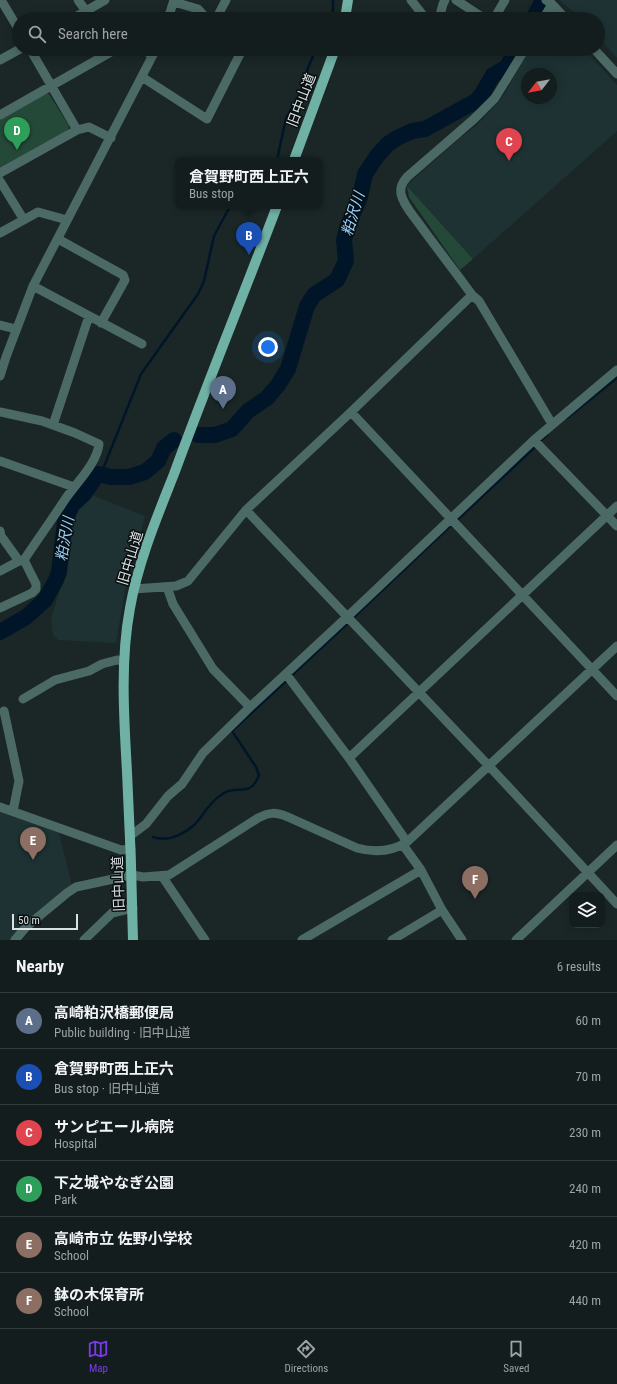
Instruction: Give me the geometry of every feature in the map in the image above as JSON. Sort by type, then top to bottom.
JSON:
[{"type":"main road","points":[[346,12],[348,0]]},
{"type":"main road","name":"旧中山道","points":[[295,157],[332,56]]},
{"type":"main road","name":"旧中山道","points":[[133,940],[124,661],[130,608],[140,567],[186,439],[275,209]]},
{"type":"street","points":[[1,0],[12,18]]},
{"type":"street","points":[[78,0],[86,11],[104,0]]},
{"type":"street","points":[[220,12],[226,0]]},
{"type":"street","points":[[411,0],[420,12]]},
{"type":"street","points":[[441,12],[445,0]]},
{"type":"street","points":[[456,0],[474,12]]},
{"type":"street","points":[[498,12],[505,0]]},
{"type":"street","points":[[170,12],[174,1],[198,8],[201,12]]},
{"type":"street","points":[[545,12],[548,2],[559,12]]},
{"type":"street","points":[[0,60],[12,53]]},
{"type":"street","points":[[34,56],[78,130]]},
{"type":"street","points":[[0,114],[104,56]]},
{"type":"street","points":[[0,376],[16,329],[34,286],[153,56]]},
{"type":"street","points":[[142,77],[207,119],[239,56]]},
{"type":"street","points":[[521,56],[495,98],[474,119],[406,177],[402,182],[401,188],[405,203],[431,241],[472,295],[479,301],[552,424]]},
{"type":"street","points":[[600,56],[617,74]]},
{"type":"street","points":[[0,174],[78,130],[89,127],[111,138]]},
{"type":"street","points":[[0,181],[24,220]]},
{"type":"street","points":[[0,233],[38,212],[67,220]]},
{"type":"street","points":[[58,239],[123,275],[125,280],[101,322]]},
{"type":"street","points":[[34,286],[142,344]]},
{"type":"street","points":[[134,590],[176,586],[188,581],[246,510],[351,412],[472,295]]},
{"type":"street","points":[[53,425],[89,316]]},
{"type":"street","points":[[0,325],[16,329]]},
{"type":"street","points":[[130,836],[146,824],[168,796],[182,784],[203,753],[250,707],[451,520],[534,440],[617,370]]},
{"type":"street","points":[[0,412],[42,421],[75,433],[99,444],[95,459],[22,561],[0,571]]},
{"type":"street","points":[[351,412],[617,696]]},
{"type":"street","points":[[534,440],[617,526]]},
{"type":"street","points":[[0,461],[74,487]]},
{"type":"street","points":[[349,758],[617,506]]},
{"type":"street","points":[[246,510],[489,766],[617,904]]},
{"type":"street","points":[[0,531],[8,546],[22,561],[36,584],[36,589],[32,593],[0,608]]},
{"type":"street","points":[[167,587],[173,604],[214,669],[250,707]]},
{"type":"street","points":[[15,940],[26,927],[67,893],[76,888],[132,875],[143,877],[169,875],[268,813],[278,813],[369,852],[382,852],[405,844],[617,646]]},
{"type":"street","points":[[23,699],[55,680],[89,671],[102,664],[117,660],[124,661]]},
{"type":"street","points":[[286,674],[349,758],[405,844],[421,870],[442,910],[462,940]]},
{"type":"street","points":[[4,711],[18,781],[13,811]]},
{"type":"street","points":[[0,806],[120,850],[131,849]]},
{"type":"street","points":[[516,940],[617,846]]},
{"type":"street","points":[[302,940],[421,870]]},
{"type":"street","points":[[162,876],[205,940]]},
{"type":"street","points":[[84,940],[112,913],[133,908]]},
{"type":"street","points":[[392,940],[442,910]]},
{"type":"shaded area","points":[[559,0],[617,0],[617,58],[605,45],[605,12],[574,12]]},
{"type":"shaded area","points":[[526,56],[590,56],[617,85],[617,131],[473,259],[407,186],[460,138],[475,127],[502,98]]},
{"type":"shaded area","points":[[89,494],[145,516],[126,585],[116,643],[58,640],[53,635],[51,619],[63,580],[70,523],[76,508]]},
{"type":"shaded area","points":[[0,810],[59,833],[72,886],[12,940],[0,940]]},
{"type":"green space","points":[[45,93],[49,94],[69,126],[68,131],[0,170],[0,120]]},
{"type":"green space","points":[[407,186],[473,259],[460,270],[409,197]]},
{"type":"waterway","points":[[332,12],[333,0]]},
{"type":"waterway","name":"粕沢川","points":[[537,12],[543,0]]},
{"type":"waterway","points":[[278,157],[286,118],[301,92],[313,56]]},
{"type":"waterway","name":"粕沢川","points":[[198,435],[215,435],[232,429],[248,411],[267,398],[278,385],[288,369],[307,306],[314,295],[337,280],[346,261],[344,240],[347,228],[360,197],[365,174],[377,156],[388,144],[397,138],[412,131],[425,129],[476,101],[493,75],[507,67],[513,56]]},
{"type":"waterway","points":[[101,474],[141,374],[198,294],[204,281],[214,236],[229,209]]},
{"type":"waterway","points":[[567,418],[617,378]]},
{"type":"waterway","points":[[541,440],[547,435]]},
{"type":"waterway","name":"粕沢川","points":[[0,632],[26,617],[45,600],[59,572],[65,521],[72,505],[84,494],[98,474],[111,477],[129,477],[145,472],[158,461],[164,448],[174,440]]},
{"type":"waterway","points":[[458,519],[534,448]]},
{"type":"waterway","points":[[354,617],[450,526]]},
{"type":"waterway","points":[[292,675],[347,624]]},
{"type":"waterway","points":[[153,837],[164,839],[174,837],[184,832],[195,824],[211,804],[224,793],[252,787],[259,775],[256,767],[232,731],[285,682]]},
{"type":"place","name":"下之城やなぎ公園","points":[[17,150]]},
{"type":"place","name":"サンピエール病院","points":[[509,161]]},
{"type":"place","name":"倉賀野町西上正六","points":[[249,255]]},
{"type":"place","name":"高崎粕沢橋郵便局","points":[[223,409]]},
{"type":"place","name":"高崎市立 佐野小学校","points":[[33,860]]},
{"type":"place","name":"鉢の木保育所","points":[[475,899]]}]
